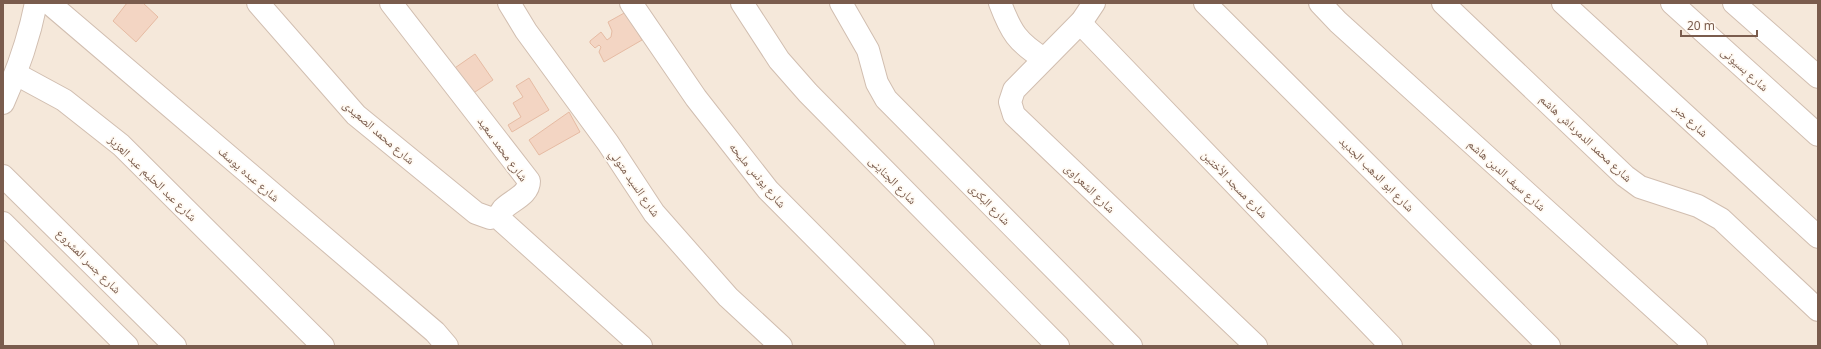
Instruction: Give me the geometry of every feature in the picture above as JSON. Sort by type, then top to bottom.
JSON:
[{"type":"street","points":[[3,103],[16,74],[30,32],[36,3]]},
{"type":"street","name":"شارع عبده يوسف","points":[[49,3],[435,332],[447,346]]},
{"type":"street","name":"شارع محمد الصعيدى","points":[[258,3],[356,115],[476,213],[490,218],[501,216]]},
{"type":"street","name":"شارع محمد سعيد","points":[[391,3],[529,181],[527,191],[503,208],[501,216]]},
{"type":"street","name":"شارع السيد متولي","points":[[509,3],[526,30],[608,143],[654,213],[728,297],[781,346]]},
{"type":"street","name":"شارع يونس مليحه","points":[[631,3],[696,98],[768,190],[923,346]]},
{"type":"street","name":"شارع الجناينى","points":[[742,3],[779,60],[808,93],[1058,346]]},
{"type":"street","name":"شارع البكرى","points":[[841,3],[868,50],[877,83],[886,99],[1131,346]]},
{"type":"street","points":[[1000,3],[1012,32],[1026,48],[1044,59]]},
{"type":"street","name":"شارع الشعراوى","points":[[1094,3],[1082,21],[1014,90],[1010,102],[1014,115],[1256,346]]},
{"type":"street","name":"شارع ابو الدهب الجديد","points":[[1205,3],[1549,346]]},
{"type":"street","name":"شارع سيف الدين هاشم","points":[[1320,3],[1338,22],[1696,346]]},
{"type":"street","name":"شارع محمد الدمرداش هاشم","points":[[1443,3],[1625,176],[1640,187],[1698,206],[1721,219],[1818,310]]},
{"type":"street","name":"شارع جبر","points":[[1563,3],[1818,237]]},
{"type":"street","name":"شارع بسيونى","points":[[1672,3],[1818,135]]},
{"type":"street","points":[[1734,3],[1818,77]]},
{"type":"street","name":"شارع مسجد الأختين","points":[[1082,21],[1090,34],[1391,346]]},
{"type":"street","name":"شارع عبد الحليم عبد العزيز","points":[[16,74],[64,100],[121,145],[323,346]]},
{"type":"street","name":"شارع جسر المشروع","points":[[3,176],[175,346]]},
{"type":"street","points":[[501,216],[502,221],[641,346]]},
{"type":"street","points":[[3,223],[127,346]]},
{"type":"shaded area","points":[[3,3],[1818,3],[1818,346],[3,346]]},
{"type":"building","points":[[127,3],[143,3],[158,17],[136,42],[113,21]]},
{"type":"building","points":[[626,12],[642,40],[604,62],[599,52],[601,47],[599,45],[595,48],[590,41],[601,32],[607,40],[611,37],[612,31],[608,22]]},
{"type":"building","points":[[475,54],[493,80],[466,98],[449,72]]},
{"type":"building","points":[[529,78],[549,110],[512,132],[508,125],[521,117],[513,103],[523,97],[516,86]]},
{"type":"building","points":[[569,112],[580,132],[539,155],[529,140]]}]
